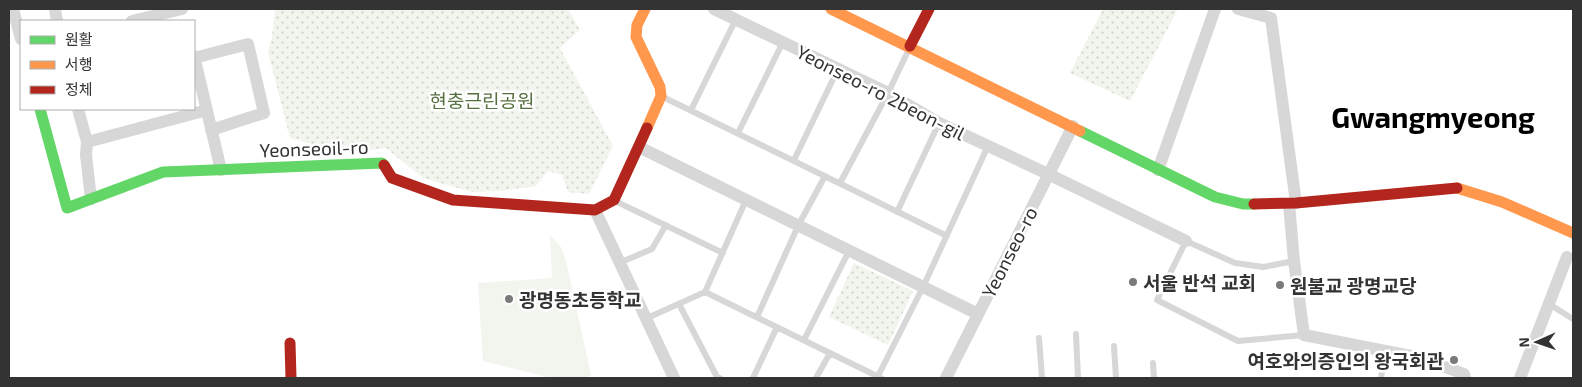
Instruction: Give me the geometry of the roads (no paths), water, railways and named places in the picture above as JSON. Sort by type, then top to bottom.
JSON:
[{"type":"street","points":[[13,9],[20,35]]},
{"type":"street","points":[[136,20],[182,9]]},
{"type":"street","points":[[645,9],[637,25],[636,37],[660,86],[661,96],[614,200],[595,210],[674,378]]},
{"type":"street","name":"Yeonseo-ro 2beon-gil","points":[[714,9],[888,94],[939,123],[1186,241]]},
{"type":"street","points":[[831,9],[910,46],[1215,197],[1243,204],[1292,204],[1458,188],[1483,194],[1573,233]]},
{"type":"street","points":[[910,46],[929,9]]},
{"type":"street","points":[[1158,170],[1215,9]]},
{"type":"street","points":[[1238,9],[1271,18],[1292,204],[1294,260],[1304,334],[1421,358],[1464,374],[1465,378]]},
{"type":"street","points":[[195,57],[248,44],[264,113],[211,130]]},
{"type":"street","points":[[195,61],[221,170]]},
{"type":"street","name":"Yeonseoil-ro","points":[[40,110],[67,208],[163,172],[382,163],[392,178],[453,200],[595,210]]},
{"type":"street","points":[[78,110],[87,142],[86,155],[91,199]]},
{"type":"street","points":[[87,142],[207,110]]},
{"type":"street","name":"Yeonseo-ro","points":[[946,378],[1073,126]]},
{"type":"street","points":[[639,147],[978,314]]},
{"type":"street","points":[[1520,378],[1567,257]]},
{"type":"street","points":[[290,343],[291,378]]},
{"type":"lane","points":[[692,110],[736,19]]},
{"type":"lane","points":[[738,133],[783,42]]},
{"type":"lane","points":[[840,184],[888,94],[910,46]]},
{"type":"lane","points":[[794,160],[838,69]]},
{"type":"lane","points":[[661,96],[947,236]]},
{"type":"lane","points":[[897,212],[939,123]]},
{"type":"lane","points":[[705,292],[879,378],[988,146]]},
{"type":"lane","points":[[757,317],[798,226],[824,176]]},
{"type":"lane","points":[[614,200],[723,253]]},
{"type":"lane","points":[[645,319],[705,292],[746,200]]},
{"type":"lane","points":[[619,263],[652,249],[666,225]]},
{"type":"lane","points":[[1294,260],[1263,267],[1235,263],[1186,241],[1157,300],[1238,341],[1304,334]]},
{"type":"lane","points":[[804,340],[849,251]]},
{"type":"lane","points":[[679,304],[717,377],[720,378]]},
{"type":"lane","points":[[1549,304],[1573,319]]},
{"type":"lane","points":[[753,378],[777,327]]},
{"type":"lane","points":[[1076,334],[1078,378]]},
{"type":"lane","points":[[1039,338],[1042,378]]},
{"type":"lane","points":[[1114,346],[1116,378]]},
{"type":"lane","points":[[1381,378],[1386,351]]},
{"type":"lane","points":[[816,378],[830,353]]},
{"type":"lane","points":[[1153,363],[1154,378]]},
{"type":"place","name":"서울 반석 교회","points":[[1133,282]]},
{"type":"place","name":"원불교 광명교당","points":[[1280,285]]},
{"type":"place","name":"광명동초등학교","points":[[509,299]]},
{"type":"place","name":"여호와의증인의 왕국회관","points":[[1454,360]]},
{"type":"district","name":"Gwangmyeong","points":[[1433,116]]},
{"type":"park label","name":"현충근린공원","points":[[482,100]]}]
